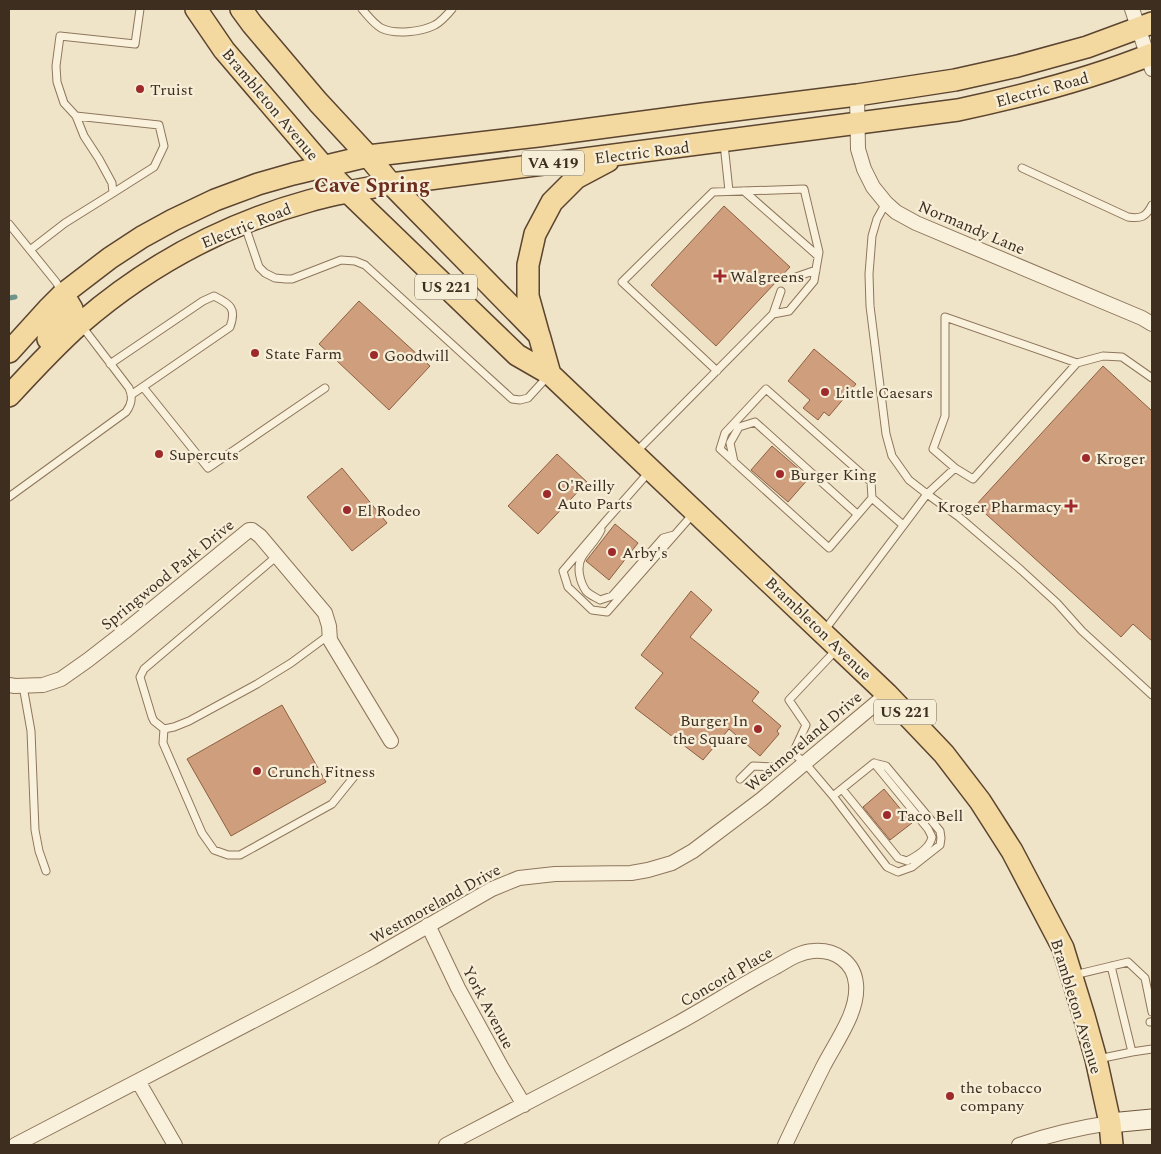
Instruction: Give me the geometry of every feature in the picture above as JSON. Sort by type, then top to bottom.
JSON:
[{"type":"main road","name":"Brambleton Avenue","points":[[196,9],[224,50],[324,167],[348,192],[517,355],[550,374],[839,647],[944,754],[980,801],[1012,851],[1063,948],[1096,1059],[1110,1123],[1112,1145]]},
{"type":"main road","name":"US 221","points":[[246,14],[318,102],[391,184],[539,335],[550,374]]},
{"type":"main road","name":"Electric Road","points":[[9,352],[63,294],[110,258],[173,220],[215,200],[258,184],[368,156],[857,95],[955,80],[1018,66],[1087,47],[1145,26]]},
{"type":"main road","name":"Electric Road","points":[[9,396],[41,361],[80,324],[116,295],[157,267],[200,242],[244,223],[310,201],[391,184],[958,110],[1016,97],[1151,60]]},
{"type":"main road","points":[[539,335],[528,296],[528,265],[535,234],[552,202],[576,178],[621,154]]},
{"type":"main road","points":[[26,378],[42,346],[72,309],[63,294]]},
{"type":"street","points":[[1132,9],[1145,26],[1151,60]]},
{"type":"street","name":"Normandy Lane","points":[[857,95],[858,149],[864,169],[873,187],[896,212],[916,223],[1133,314],[1152,324]]},
{"type":"street","name":"Springwood Park Drive","points":[[16,685],[43,684],[61,679],[124,632],[249,530],[252,530],[277,556],[325,613],[329,626],[330,640],[391,741]]},
{"type":"street","name":"Westmoreland Drive","points":[[16,1145],[372,958],[492,888],[519,878],[555,874],[631,873],[672,863],[693,851],[762,799],[887,694]]},
{"type":"street","name":"York Avenue","points":[[428,925],[458,988],[524,1105]]},
{"type":"street","name":"Concord Place","points":[[446,1145],[680,1022],[801,953],[814,951],[828,952],[840,957],[849,964],[856,983],[857,995],[845,1027],[805,1102],[785,1145]]},
{"type":"street","points":[[138,1081],[175,1145]]},
{"type":"street","points":[[1019,1145],[1048,1135],[1082,1127],[1152,1120]]},
{"type":"lane","points":[[114,193],[112,183],[100,159],[84,136],[76,116],[64,103],[57,82],[56,66],[60,36],[135,44],[140,9]]},
{"type":"lane","points":[[362,9],[383,29],[398,32],[420,30],[436,24],[447,16],[452,9]]},
{"type":"lane","points":[[30,250],[66,223],[154,166],[164,146],[158,125],[76,116]]},
{"type":"lane","points":[[724,141],[729,192]]},
{"type":"lane","points":[[1022,168],[1128,218],[1137,219],[1145,216],[1152,205]]},
{"type":"lane","points":[[717,371],[622,282],[713,192],[804,188],[819,252],[814,281],[789,311],[773,314]]},
{"type":"lane","points":[[744,191],[818,256]]},
{"type":"lane","points":[[886,203],[877,219],[872,236],[869,274],[870,306],[883,411],[886,434],[892,456],[909,480],[960,518],[1021,570],[1057,603],[1082,631],[1152,695]]},
{"type":"lane","points":[[244,223],[259,267],[265,273],[275,278],[292,279],[341,260],[355,261],[365,265],[512,399],[528,398],[550,374]]},
{"type":"lane","points":[[9,224],[56,282],[63,294]]},
{"type":"lane","points":[[793,278],[816,270]]},
{"type":"lane","points":[[634,454],[773,314],[781,291]]},
{"type":"lane","points":[[110,364],[203,301],[214,296],[231,308],[234,317],[230,327],[131,395]]},
{"type":"lane","points":[[1077,364],[945,317],[945,416],[933,449],[955,468],[973,479],[1077,364],[1103,356],[1122,357],[1152,378]]},
{"type":"lane","points":[[9,497],[126,412],[131,405],[131,395],[128,388],[80,324]]},
{"type":"lane","points":[[144,386],[208,468],[324,388]]},
{"type":"lane","points":[[872,498],[828,548],[720,449],[726,433],[766,389],[871,482],[872,498],[903,526]]},
{"type":"lane","points":[[734,462],[730,443],[739,427],[755,422],[858,514]]},
{"type":"lane","points":[[823,632],[927,494],[955,468]]},
{"type":"lane","points":[[651,470],[563,571],[568,587],[592,610],[607,612],[695,512]]},
{"type":"lane","points":[[604,523],[598,538],[581,558],[579,567],[580,580],[586,591],[600,600],[612,596],[664,538],[675,534]]},
{"type":"lane","points":[[277,556],[144,669],[140,677],[152,718],[164,729],[189,721],[257,684],[330,635]]},
{"type":"lane","points":[[740,779],[753,766],[776,767],[793,753],[806,724],[789,700],[839,647]]},
{"type":"lane","points":[[16,685],[31,731],[35,830],[39,851],[46,871]]},
{"type":"lane","points":[[164,729],[163,743],[202,833],[214,850],[228,855],[240,855],[332,804],[357,773]]},
{"type":"lane","points":[[793,753],[805,763],[833,796],[887,866],[898,872],[912,867],[940,845],[940,831],[886,766],[874,763]]},
{"type":"lane","points":[[833,796],[874,763]]},
{"type":"lane","points":[[842,789],[898,858],[907,861],[914,858],[931,843],[932,837],[928,829],[874,763]]},
{"type":"lane","points":[[1072,976],[1128,962],[1145,978],[1145,992],[1150,1009]]},
{"type":"lane","points":[[1111,966],[1132,1052]]},
{"type":"lane","points":[[1119,999],[1127,997]]},
{"type":"lane","points":[[1122,1014],[1131,1012]]},
{"type":"lane","points":[[1126,1027],[1134,1026]]},
{"type":"lane","points":[[1096,1059],[1152,1050]]},
{"type":"building","name":"Walgreens","points":[[724,206],[790,267],[716,346],[651,285]]},
{"type":"building","name":"Goodwill","points":[[359,301],[430,366],[389,410],[319,344]]},
{"type":"building","name":"Little Caesars","points":[[814,349],[856,384],[829,416],[824,412],[818,420],[803,408],[810,400],[788,381]]},
{"type":"building","name":"Kroger","points":[[1103,366],[1152,411],[1152,641],[1133,624],[1121,637],[976,505]]},
{"type":"building","name":"Burger King","points":[[772,446],[809,478],[788,502],[751,470]]},
{"type":"building","name":"O'Reilly Auto Parts","points":[[557,454],[587,482],[538,534],[508,506]]},
{"type":"building","name":"El Rodeo","points":[[342,468],[387,523],[352,551],[307,497]]},
{"type":"building","name":"Arby's","points":[[615,524],[638,543],[609,580],[586,561]]},
{"type":"building","points":[[691,591],[712,610],[690,637],[759,692],[752,701],[781,726],[777,731],[779,734],[760,756],[729,729],[703,760],[635,708],[663,673],[641,655]]},
{"type":"building","name":"Crunch Fitness","points":[[282,705],[326,782],[231,836],[187,759]]},
{"type":"building","name":"Taco Bell","points":[[884,789],[912,823],[890,840],[863,807]]},
{"type":"waterway","points":[[9,298],[15,297]]},
{"type":"place","name":"Truist","points":[[140,89]]},
{"type":"place","name":"Walgreens","points":[[720,276]]},
{"type":"place","name":"State Farm","points":[[255,353]]},
{"type":"place","name":"Goodwill","points":[[374,355]]},
{"type":"place","name":"Little Caesars","points":[[825,392]]},
{"type":"place","name":"Supercuts","points":[[159,454]]},
{"type":"place","name":"Kroger","points":[[1086,458]]},
{"type":"place","name":"Burger King","points":[[780,474]]},
{"type":"place","name":"O'Reilly Auto Parts","points":[[547,494]]},
{"type":"place","name":"Kroger Pharmacy","points":[[1071,506]]},
{"type":"place","name":"El Rodeo","points":[[347,510]]},
{"type":"place","name":"Arby's","points":[[612,552]]},
{"type":"place","name":"Burger In the Square","points":[[758,729]]},
{"type":"place","name":"Crunch Fitness","points":[[257,771]]},
{"type":"place","name":"Taco Bell","points":[[887,815]]},
{"type":"place","name":"the tobacco company","points":[[950,1096]]},
{"type":"district","name":"Cave Spring","points":[[372,185]]}]
